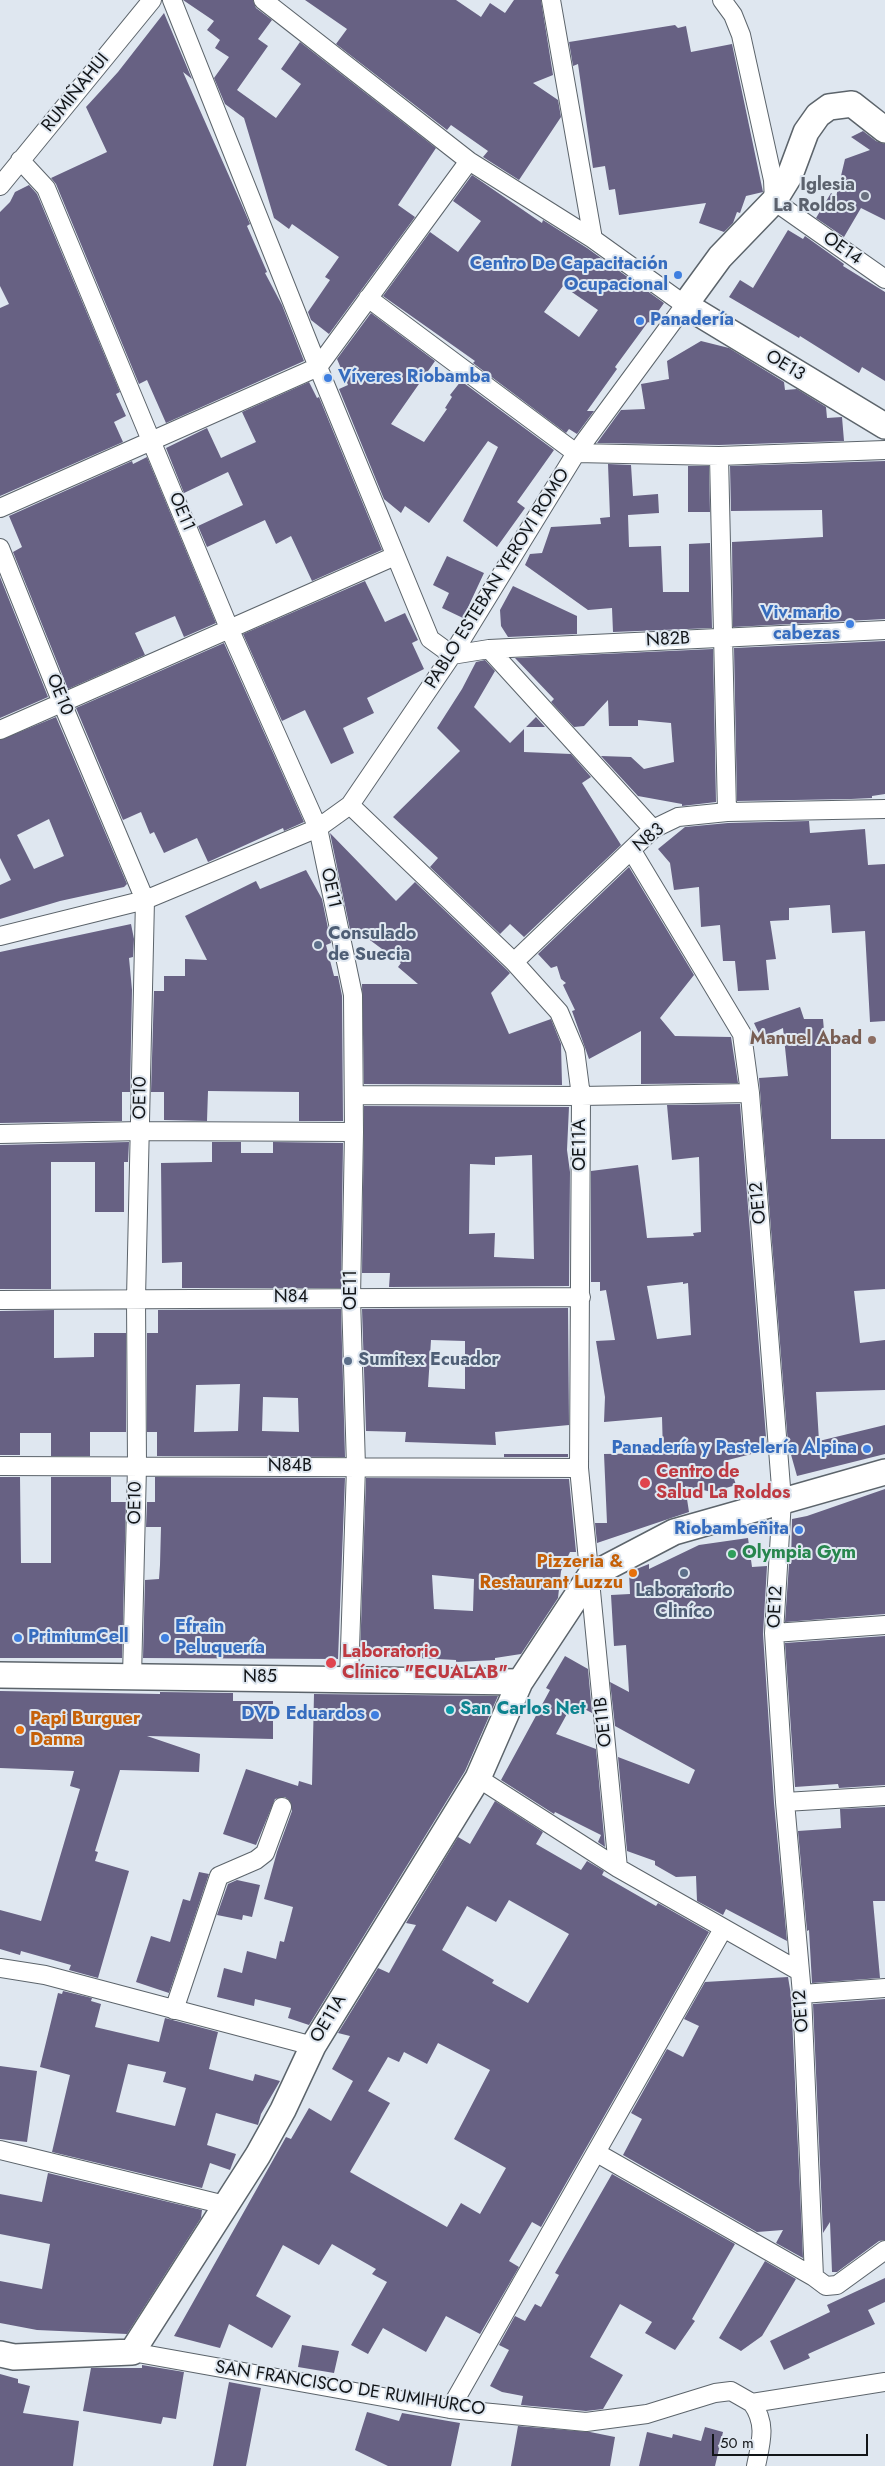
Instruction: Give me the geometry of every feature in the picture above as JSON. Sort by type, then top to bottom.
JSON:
[{"type":"main road","name":"PABLO ESTEBAN YEROVI ROMO","points":[[686,305],[720,256],[774,201],[790,175],[806,132],[825,109],[841,104],[852,104],[885,130]]},
{"type":"main road","name":"OE13","points":[[686,305],[885,426]]},
{"type":"main road","points":[[590,1576],[674,1532],[885,1472]]},
{"type":"main road","name":"OE11A","points":[[132,2352],[225,2206],[283,2110],[313,2046],[478,1778],[520,1682],[590,1576]]},
{"type":"main road","name":"N85","points":[[0,1675],[520,1682]]},
{"type":"main road","name":"SAN FRANCISCO DE RUMIHURCO","points":[[0,2354],[14,2357],[132,2352]]},
{"type":"street","name":"RUMIÑAHUI","points":[[0,186],[152,0]]},
{"type":"street","points":[[172,0],[318,367],[430,639],[452,655]]},
{"type":"street","points":[[263,0],[469,161],[593,239],[686,305]]},
{"type":"street","points":[[551,0],[593,239]]},
{"type":"street","points":[[722,0],[733,15],[741,35],[772,180],[774,201]]},
{"type":"street","name":"OE11","points":[[20,160],[46,188],[229,628],[318,828],[354,995],[355,1095],[351,1298],[356,1467],[349,1679]]},
{"type":"street","points":[[0,508],[318,367],[469,161]]},
{"type":"street","name":"OE14","points":[[774,201],[885,279]]},
{"type":"street","points":[[368,298],[576,453],[719,456],[885,450]]},
{"type":"street","name":"PABLO ESTEBAN YEROVI ROMO","points":[[0,936],[145,900],[318,828],[350,805],[452,655],[576,453],[686,305]]},
{"type":"street","points":[[719,456],[726,812]]},
{"type":"street","name":"OE10","points":[[0,548],[62,703],[145,900],[136,1298],[137,1466],[132,1677]]},
{"type":"street","points":[[0,730],[395,556]]},
{"type":"street","name":"N82B","points":[[452,655],[489,649],[885,630]]},
{"type":"street","points":[[489,649],[653,829]]},
{"type":"street","name":"OE11A","points":[[350,805],[514,962],[560,1012],[575,1050],[581,1096],[579,1468],[590,1576]]},
{"type":"street","name":"N83","points":[[514,962],[653,829],[678,817],[726,812],[885,809]]},
{"type":"street","name":"OE12","points":[[632,851],[742,1034],[750,1093],[782,1500],[774,1633],[785,1802],[802,1994],[814,2277]]},
{"type":"street","points":[[355,1095],[581,1096],[750,1093]]},
{"type":"street","points":[[0,1134],[140,1131],[354,1132]]},
{"type":"street","name":"N84","points":[[0,1300],[581,1297]]},
{"type":"street","name":"N84B","points":[[0,1466],[579,1468]]},
{"type":"street","name":"OE11B","points":[[590,1576],[618,1868]]},
{"type":"street","points":[[774,1633],[885,1625]]},
{"type":"street","points":[[478,1778],[618,1868],[799,1971]]},
{"type":"street","points":[[785,1802],[885,1796]]},
{"type":"street","points":[[174,2010],[219,1876],[256,1860],[265,1853],[282,1807]]},
{"type":"street","points":[[450,2409],[723,1929]]},
{"type":"street","points":[[0,1968],[45,1975],[313,2046]]},
{"type":"street","points":[[802,1994],[885,1988]]},
{"type":"street","points":[[0,2150],[225,2206]]},
{"type":"street","points":[[597,2153],[814,2277],[826,2286],[838,2285],[885,2250]]},
{"type":"street","name":"SAN FRANCISCO DE RUMIHURCO","points":[[132,2352],[450,2409],[586,2422],[647,2414],[698,2398],[731,2391],[752,2402]]},
{"type":"street","points":[[756,2466],[763,2424],[760,2414],[752,2402],[885,2382]]},
{"type":"building","points":[[183,0],[253,0],[256,8],[272,20],[258,39],[268,46],[237,90],[276,118],[301,84],[281,69],[300,42],[436,148],[398,205],[415,217],[329,334],[311,320],[308,312],[330,280],[325,277],[339,257],[292,224],[289,229],[274,218],[244,118],[225,104],[214,78],[229,57],[215,48],[220,40],[207,30],[214,21]]},
{"type":"building","points":[[305,0],[456,0],[481,17],[490,3],[505,13],[514,0],[541,0],[553,75],[533,83],[558,100],[561,117],[519,180],[483,157],[488,151],[451,125],[447,130],[336,44],[347,29]]},
{"type":"building","points":[[164,13],[192,79],[183,72],[250,224],[247,226],[267,272],[265,273],[282,305],[304,361],[166,423],[147,380],[139,384],[56,184],[51,178],[107,152],[86,107],[118,72]]},
{"type":"building","points":[[675,25],[678,28],[686,26],[691,52],[732,44],[763,192],[746,196],[740,213],[737,212],[733,223],[724,232],[699,223],[706,203],[619,215],[615,189],[609,190],[605,166],[593,168],[578,64],[573,66],[569,42]]},
{"type":"building","points":[[863,131],[876,141],[885,144],[885,220],[861,208],[844,237],[816,218],[831,193],[836,197],[845,159],[870,150],[851,137]]},
{"type":"building","points":[[472,175],[542,223],[543,220],[587,248],[664,303],[615,367],[617,369],[587,411],[594,411],[577,434],[569,429],[566,433],[473,363],[475,361],[383,296],[430,232],[458,252],[481,221],[453,201]],"holes":[[[563,286],[598,310],[579,337],[544,312]]]},
{"type":"building","points":[[29,185],[37,194],[120,392],[116,394],[126,416],[114,422],[123,442],[0,496],[0,308],[9,304],[0,286],[0,212],[10,202],[15,192]]},
{"type":"building","points":[[788,230],[803,239],[805,236],[844,264],[843,266],[885,292],[885,381],[862,367],[859,373],[800,336],[799,338],[729,297],[740,280],[753,288]]},
{"type":"building","points":[[371,313],[435,361],[391,424],[424,442],[447,409],[445,408],[452,397],[450,395],[461,381],[554,450],[517,502],[525,508],[497,547],[463,521],[498,447],[488,441],[429,523],[405,506],[401,513],[384,499],[339,389],[348,385],[337,359]]},
{"type":"building","points":[[701,341],[729,348],[784,382],[785,390],[797,389],[826,407],[827,418],[842,417],[844,441],[719,445],[597,443],[621,410],[645,409],[641,384],[669,379],[667,361]]},
{"type":"building","points":[[309,382],[317,398],[319,397],[382,550],[312,581],[291,536],[276,544],[265,520],[207,547],[198,526],[243,505],[228,472],[184,493],[166,448],[207,428],[221,458],[256,442],[242,412]]},
{"type":"building","points":[[147,457],[216,623],[184,637],[175,616],[135,633],[145,655],[68,689],[13,552],[22,547],[9,516],[132,461],[133,464]]},
{"type":"building","points":[[885,461],[885,619],[733,627],[732,542],[823,537],[822,510],[731,511],[730,466]]},
{"type":"building","points":[[608,464],[631,465],[633,496],[658,494],[659,513],[628,515],[629,547],[661,546],[663,592],[689,592],[689,544],[710,543],[712,628],[613,632],[612,608],[588,610],[525,565],[530,554],[542,553],[551,527],[601,524],[600,518],[610,517]]},
{"type":"building","points":[[688,466],[709,466],[710,512],[688,512]]},
{"type":"building","points":[[447,556],[484,573],[463,618],[442,608],[449,593],[433,585]]},
{"type":"building","points":[[0,577],[48,697],[0,718]]},
{"type":"building","points":[[365,581],[385,622],[405,613],[418,640],[412,643],[424,669],[367,698],[374,713],[343,728],[354,753],[331,764],[305,710],[282,721],[243,634]]},
{"type":"building","points":[[513,586],[577,616],[577,634],[508,637],[501,626],[500,610]]},
{"type":"building","points":[[885,641],[885,794],[872,796],[872,798],[851,799],[737,801],[734,648]]},
{"type":"building","points":[[224,643],[304,822],[284,831],[283,828],[208,862],[197,838],[164,853],[154,832],[150,834],[141,812],[123,820],[76,708]]},
{"type":"building","points":[[713,649],[716,802],[682,806],[682,804],[638,796],[601,756],[631,757],[644,769],[674,762],[671,723],[638,720],[638,726],[609,726],[608,700],[584,726],[574,727],[551,702],[554,699],[515,658]]},
{"type":"building","points":[[485,660],[495,671],[474,707],[510,743],[524,729],[524,752],[571,754],[591,777],[582,783],[621,845],[524,937],[510,924],[500,934],[430,867],[438,858],[393,817],[460,751],[437,728],[462,689],[476,662]]},
{"type":"building","points":[[56,717],[127,884],[124,887],[60,901],[0,919],[0,885],[11,880],[0,858],[0,740]],"holes":[[[49,819],[64,856],[34,869],[17,835]]]},
{"type":"building","points":[[536,717],[545,727],[526,727]]},
{"type":"building","points":[[809,821],[810,833],[865,829],[868,865],[885,864],[885,1021],[870,1022],[865,931],[832,933],[830,905],[789,908],[789,920],[770,921],[776,959],[766,960],[769,990],[738,991],[735,961],[723,961],[720,925],[701,927],[699,887],[674,890],[670,863],[658,849],[685,827],[728,823]]},
{"type":"building","points":[[330,833],[396,901],[415,882],[510,973],[491,993],[509,1034],[551,1019],[561,1044],[562,1085],[364,1084],[362,984],[418,984],[398,967],[401,963],[359,932],[352,939]]},
{"type":"building","points":[[629,867],[694,975],[660,1018],[675,1036],[731,1037],[738,1083],[641,1084],[641,1031],[589,1059],[572,1011],[575,1010],[563,985],[566,983],[561,979],[557,966],[551,968],[538,954]]},
{"type":"building","points":[[306,870],[322,899],[331,943],[326,945],[334,976],[338,976],[342,996],[343,1121],[299,1121],[299,1092],[208,1091],[207,1121],[164,1120],[164,1092],[151,1092],[154,991],[164,991],[164,976],[185,976],[185,959],[207,960],[185,916],[256,881],[260,889]]},
{"type":"building","points":[[131,924],[134,939],[133,957],[129,958],[132,990],[130,1092],[122,1092],[122,1121],[0,1123],[0,952]]},
{"type":"building","points":[[800,1007],[804,1019],[823,1019],[825,1042],[831,1042],[831,1139],[885,1139],[885,1289],[854,1291],[860,1343],[885,1340],[885,1390],[816,1392],[819,1441],[885,1425],[885,1454],[797,1476],[788,1444],[759,1078],[788,1076],[783,1028],[761,1038],[754,1023]]},
{"type":"building","points":[[740,1104],[767,1450],[728,1460],[736,1485],[712,1492],[685,1486],[689,1512],[597,1543],[595,1523],[607,1523],[604,1454],[663,1453],[662,1417],[604,1422],[605,1397],[596,1341],[615,1340],[606,1290],[600,1291],[600,1282],[591,1282],[591,1171],[638,1165],[647,1238],[694,1236],[693,1233],[701,1232],[699,1157],[672,1160],[667,1105]],"holes":[[[683,1282],[683,1284],[688,1283],[691,1335],[657,1339],[647,1286]]]},
{"type":"building","points":[[364,1106],[569,1107],[567,1150],[570,1172],[569,1286],[389,1287],[390,1273],[362,1273]],"holes":[[[532,1155],[534,1259],[494,1257],[495,1233],[469,1234],[470,1164],[495,1165],[495,1157]]]},
{"type":"building","points":[[129,1142],[128,1162],[124,1162],[124,1212],[95,1212],[95,1162],[51,1162],[51,1289],[0,1289],[0,1145]]},
{"type":"building","points":[[212,1142],[241,1142],[241,1153],[273,1153],[273,1142],[343,1143],[341,1288],[182,1288],[182,1262],[162,1263],[161,1163],[212,1162]]},
{"type":"building","points":[[568,1308],[569,1425],[495,1432],[496,1445],[405,1442],[406,1432],[366,1431],[362,1309]],"holes":[[[431,1340],[465,1341],[465,1389],[428,1387]]]},
{"type":"building","points":[[341,1309],[345,1457],[157,1456],[157,1432],[147,1432],[147,1333],[158,1333],[158,1310]],"holes":[[[240,1384],[238,1431],[194,1432],[196,1385]],[[263,1397],[298,1398],[299,1432],[262,1431]]]},
{"type":"building","points":[[54,1310],[54,1358],[94,1357],[94,1333],[126,1333],[126,1432],[90,1432],[90,1456],[51,1456],[51,1433],[20,1433],[20,1455],[0,1455],[0,1311]]},
{"type":"building","points":[[504,1454],[568,1454],[568,1457],[504,1457]]},
{"type":"building","points":[[0,1477],[20,1477],[21,1563],[51,1563],[51,1477],[111,1477],[111,1502],[126,1502],[122,1658],[0,1658]]},
{"type":"building","points":[[155,1477],[345,1478],[338,1659],[143,1658],[145,1580],[159,1579],[160,1565],[161,1527],[146,1527],[147,1502],[155,1502]]},
{"type":"building","points":[[366,1478],[569,1479],[576,1552],[570,1552],[561,1571],[558,1598],[521,1654],[495,1658],[495,1660],[456,1662],[456,1660],[360,1655]],"holes":[[[432,1575],[474,1579],[473,1611],[434,1609]]]},
{"type":"building","points":[[885,1489],[885,1614],[785,1622],[789,1564],[791,1564],[792,1519],[807,1516]]},
{"type":"building","points":[[748,1538],[752,1567],[767,1566],[763,1634],[774,1803],[787,1941],[726,1909],[723,1915],[697,1901],[696,1876],[676,1877],[655,1865],[655,1861],[627,1851],[618,1757],[689,1784],[695,1770],[615,1726],[610,1682],[629,1692],[626,1645],[614,1646],[611,1595],[630,1594],[629,1572],[649,1564],[649,1569],[699,1545]]},
{"type":"building","points":[[885,1636],[885,1785],[839,1788],[838,1784],[795,1787],[785,1643]]},
{"type":"building","points":[[565,1656],[588,1669],[592,1713],[573,1703],[556,1734],[596,1749],[605,1847],[598,1842],[601,1835],[555,1812],[554,1814],[501,1780],[550,1690],[546,1688]]},
{"type":"building","points":[[0,1691],[160,1694],[160,1692],[233,1693],[233,1701],[273,1701],[273,1739],[147,1736],[200,1754],[199,1772],[120,1770],[95,1851],[98,1852],[95,1861],[129,1871],[98,1978],[69,1970],[71,1965],[21,1951],[20,1955],[0,1949],[0,1910],[41,1921],[80,1789],[70,1786],[74,1771],[0,1768]]},
{"type":"building","points":[[314,1694],[498,1696],[465,1771],[309,2025],[288,2018],[291,2008],[255,1999],[254,2006],[217,1997],[224,1968],[242,1973],[247,1951],[276,1959],[280,1941],[284,1942],[293,1907],[264,1899],[277,1852],[292,1811],[290,1801],[285,1797],[275,1799],[256,1845],[223,1834],[246,1769],[298,1786],[299,1781],[312,1785]]},
{"type":"building","points":[[495,1801],[543,1832],[536,1844],[581,1870],[587,1861],[604,1871],[602,1875],[656,1906],[658,1903],[709,1932],[541,2227],[532,2222],[509,2261],[519,2267],[480,2334],[446,2316],[426,2352],[383,2328],[368,2354],[351,2345],[387,2282],[372,2274],[376,2269],[332,2244],[319,2265],[283,2245],[256,2296],[291,2316],[272,2348],[229,2324],[220,2348],[174,2336],[286,2137],[291,2139],[309,2108],[331,2121],[353,2081],[332,2069],[350,2036],[338,2033],[378,1968],[389,1973],[416,1925],[406,1923],[458,1837],[470,1844]],"holes":[[[509,1900],[569,1934],[528,2003],[492,1983],[494,1980],[442,1950],[467,1906],[496,1922]],[[438,2043],[490,2070],[454,2139],[506,2168],[480,2214],[461,2203],[447,2227],[350,2172],[390,2103],[368,2091],[388,2057],[399,2062],[404,2052],[427,2064]]]},
{"type":"building","points":[[885,1807],[885,1901],[873,1901],[880,1978],[812,1983],[809,1930],[807,1931],[798,1831],[841,1828],[840,1809]]},
{"type":"building","points":[[199,1872],[209,1874],[169,1993],[136,1982],[151,1936],[170,1942],[183,1899],[190,1901]]},
{"type":"building","points":[[237,1880],[260,1885],[252,1917],[243,1915],[242,1920],[217,1915],[228,1884]]},
{"type":"building","points":[[788,1977],[791,1995],[803,2258],[776,2243],[783,2230],[757,2232],[623,2155],[642,2119],[631,2113],[667,2049],[683,2057],[699,2026],[684,2019],[705,1982]]},
{"type":"building","points":[[63,1991],[92,1998],[91,2001],[101,2004],[95,2027],[159,2042],[165,2018],[218,2032],[209,2069],[253,2081],[255,2074],[280,2081],[261,2114],[258,2125],[216,2113],[207,2145],[236,2154],[230,2170],[210,2163],[202,2188],[52,2152],[70,2075],[40,2067],[58,1993],[62,1994]],"holes":[[[128,2064],[166,2072],[163,2082],[186,2088],[175,2126],[116,2112]]]},
{"type":"building","points":[[885,1999],[885,2240],[879,2241],[837,2272],[832,2272],[830,2222],[823,2233],[813,2004]]},
{"type":"building","points":[[0,2066],[37,2071],[27,2142],[0,2139]]},
{"type":"building","points":[[48,2173],[202,2210],[201,2218],[127,2334],[37,2330],[0,2323],[0,2281],[42,2289],[50,2244],[0,2234],[0,2194],[42,2202]]},
{"type":"building","points":[[612,2174],[735,2244],[692,2319],[695,2321],[675,2350],[645,2333],[652,2322],[620,2304],[590,2357],[623,2375],[603,2409],[586,2411],[521,2405],[523,2396],[502,2392],[490,2386],[509,2350],[499,2345],[515,2316],[525,2321],[535,2304],[541,2307],[559,2275],[555,2273]]},
{"type":"building","points":[[765,2261],[796,2279],[762,2336],[741,2351],[719,2338]]},
{"type":"building","points":[[885,2278],[885,2302],[868,2310],[875,2324],[808,2354],[810,2358],[784,2370],[770,2341],[830,2312],[827,2305]]},
{"type":"building","points":[[302,2345],[339,2351],[334,2373],[298,2367]]},
{"type":"building","points":[[142,2365],[184,2372],[176,2419],[163,2417],[161,2424],[83,2411],[91,2368],[142,2368]]},
{"type":"building","points":[[0,2374],[18,2379],[18,2383],[30,2386],[23,2413],[79,2421],[73,2466],[0,2466]]},
{"type":"building","points":[[229,2382],[261,2388],[246,2466],[213,2466]]},
{"type":"building","points":[[367,2412],[399,2421],[402,2413],[460,2423],[451,2466],[388,2466],[355,2450]]},
{"type":"building","points":[[518,2426],[590,2432],[615,2437],[610,2466],[511,2466]]},
{"type":"building","points":[[705,2427],[723,2432],[715,2466],[639,2466],[647,2432],[672,2438],[673,2434],[701,2441]]},
{"type":"place","name":"Iglesia La Roldos","points":[[865,196]]},
{"type":"place","name":"Centro De Capacitación Ocupacional","points":[[678,275]]},
{"type":"place","name":"Panadería","points":[[640,321]]},
{"type":"place","name":"Víveres Riobamba","points":[[328,378]]},
{"type":"place","name":"Viv.mario cabezas","points":[[850,624]]},
{"type":"place","name":"Consulado de Suecia","points":[[318,945]]},
{"type":"place","name":"Manuel Abad","points":[[872,1040]]},
{"type":"place","name":"Sumitex Ecuador","points":[[348,1361]]},
{"type":"place","name":"Panadería y Pastelería Alpina","points":[[867,1449]]},
{"type":"place","name":"Centro de Salud La Roldos","points":[[645,1483]]},
{"type":"place","name":"Riobambeñita","points":[[799,1530]]},
{"type":"place","name":"Olympia Gym","points":[[732,1554]]},
{"type":"place","name":"Pizzeria & Restaurant Luzzu","points":[[633,1573]]},
{"type":"place","name":"Laboratorio Cliníco","points":[[684,1573]]},
{"type":"place","name":"PrimiumCell","points":[[18,1638]]},
{"type":"place","name":"Efrain Peluquería","points":[[165,1638]]},
{"type":"place","name":"Laboratorio Clínico \"ECUALAB\"","points":[[331,1663]]},
{"type":"place","name":"San Carlos Net","points":[[450,1710]]},
{"type":"place","name":"DVD Eduardos","points":[[375,1715]]},
{"type":"place","name":"Papi Burguer Danna","points":[[20,1730]]}]
